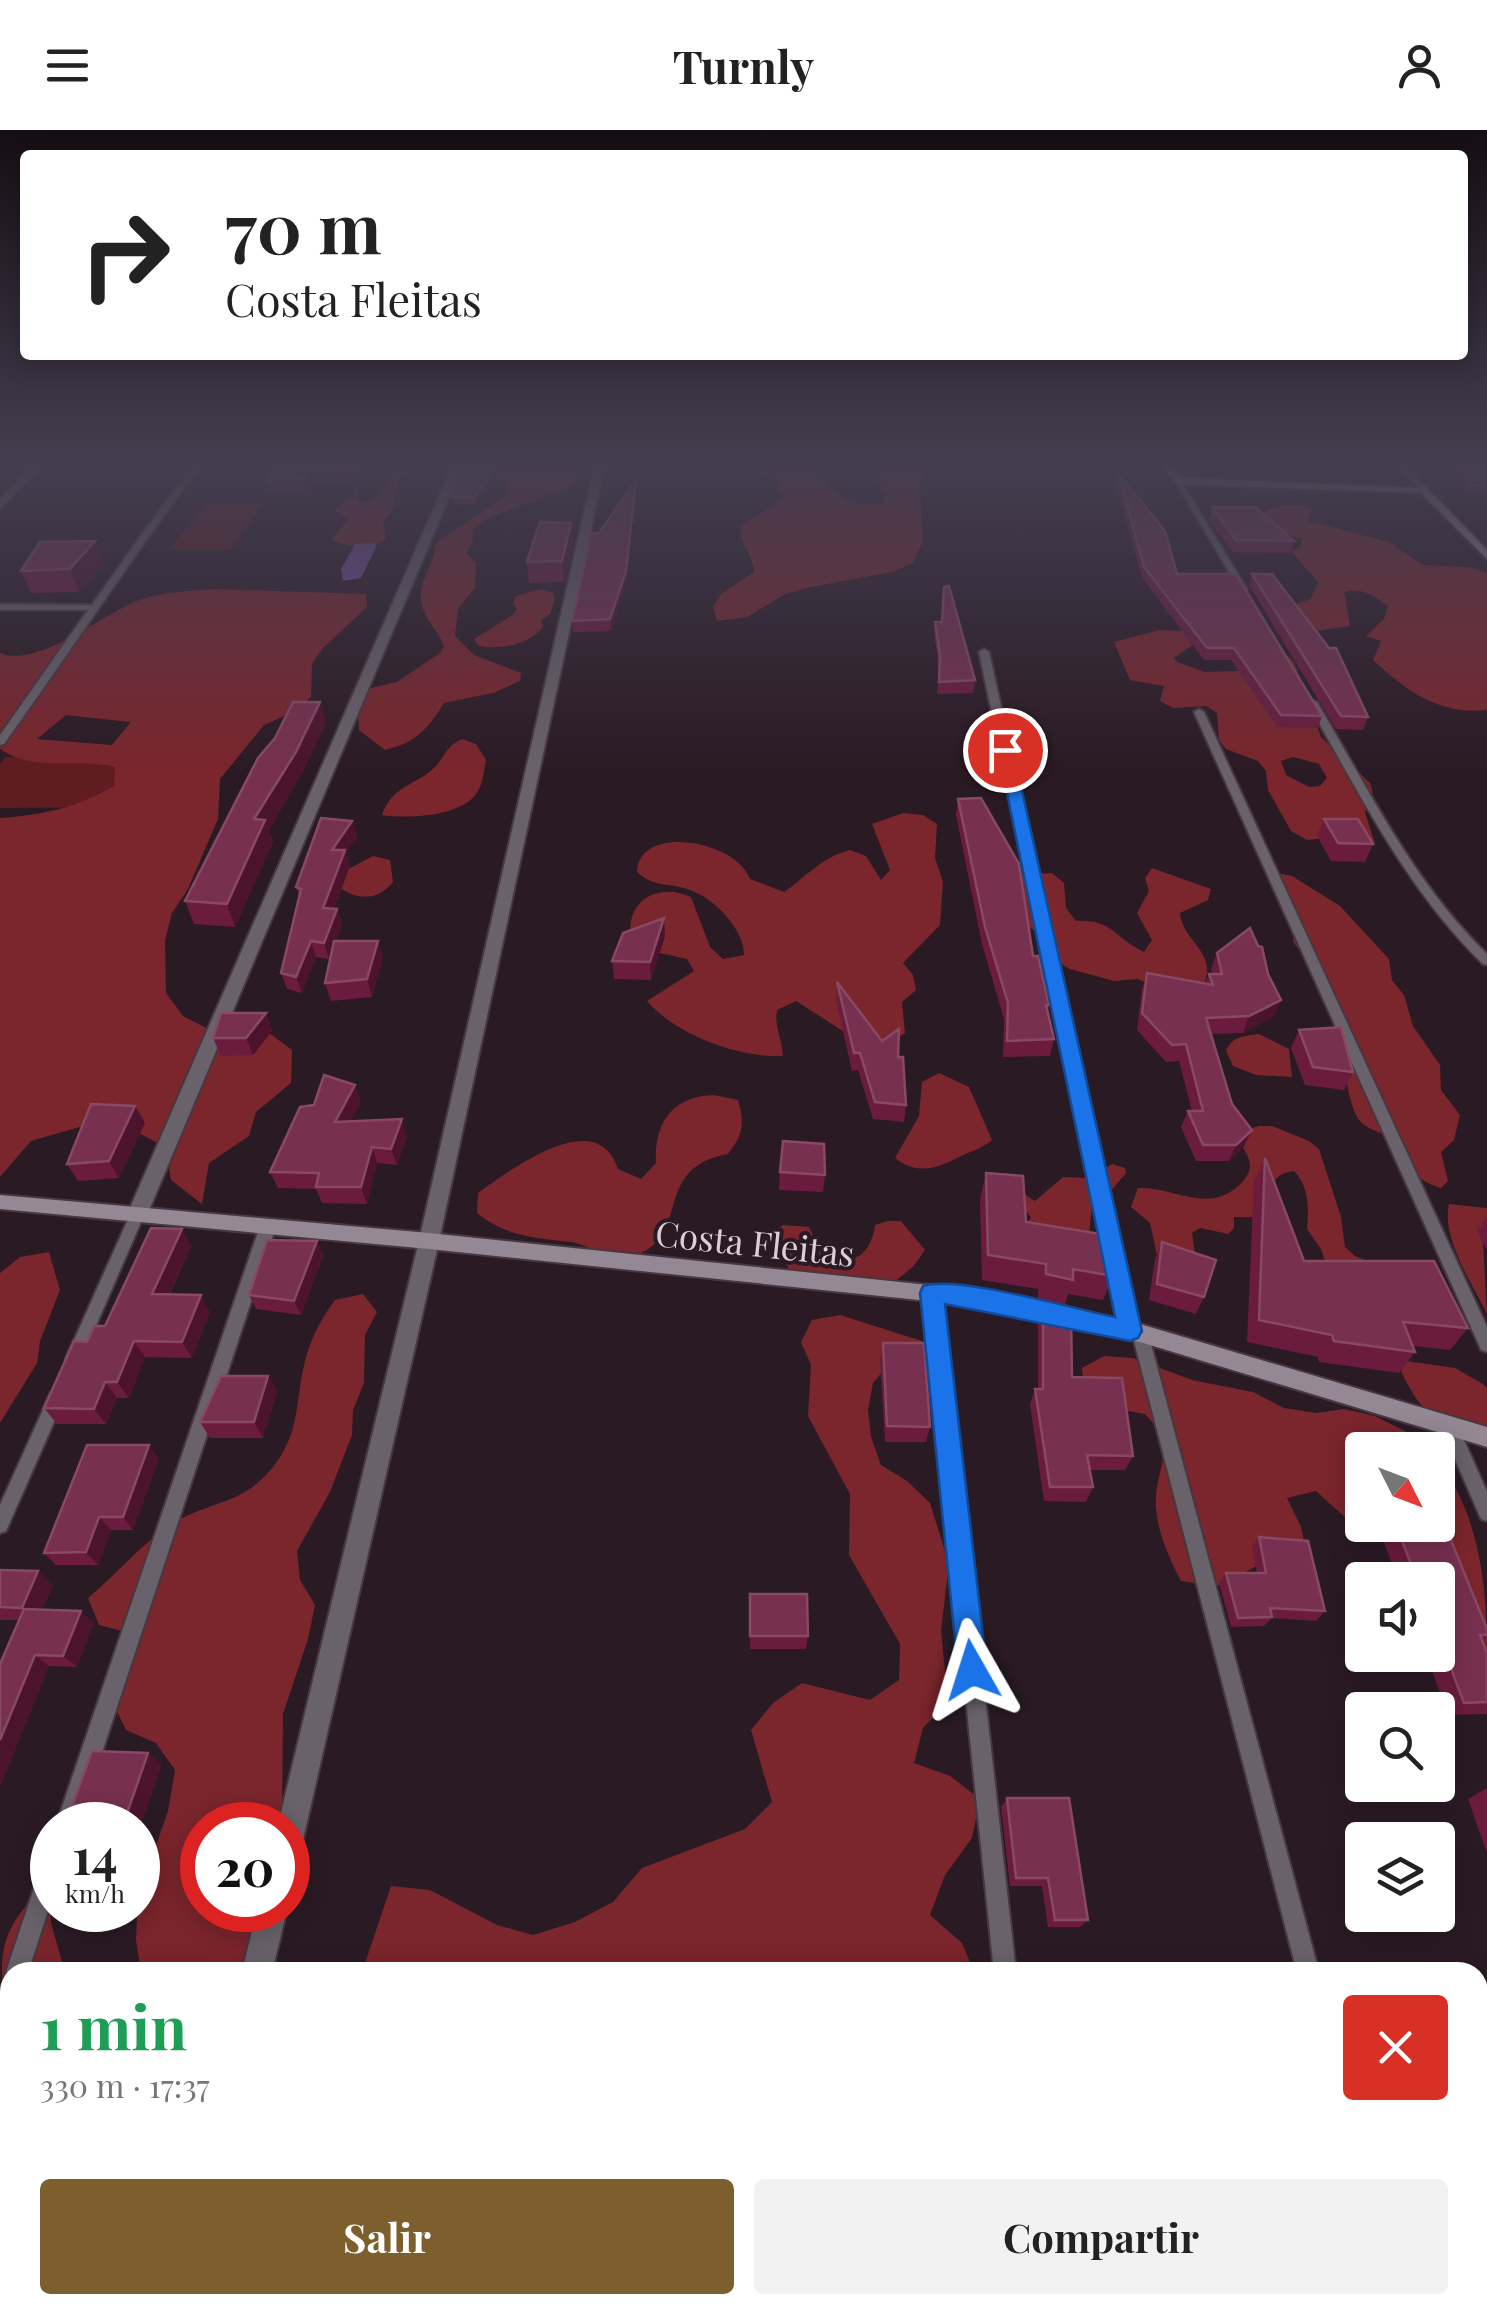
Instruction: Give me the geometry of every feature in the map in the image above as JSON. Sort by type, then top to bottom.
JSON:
[{"type":"main road","name":"Costa Fleitas","points":[[0,1202],[428,1241],[977,1298],[1135,1332],[1487,1437]]},
{"type":"street","points":[[137,1215],[414,566]]},
{"type":"street","points":[[298,1802],[428,1241],[577,566]]},
{"type":"street","points":[[260,1962],[267,1932]]},
{"type":"lane","points":[[0,742],[123,566]]},
{"type":"lane","points":[[1229,566],[1248,597]]},
{"type":"lane","points":[[0,607],[92,607]]},
{"type":"lane","points":[[984,652],[1135,1332],[1305,1962]]},
{"type":"lane","points":[[1308,696],[1425,891],[1455,934],[1487,962]]},
{"type":"lane","points":[[1199,712],[1487,1345]]},
{"type":"lane","points":[[0,1525],[137,1215]]},
{"type":"lane","points":[[74,1802],[268,1226]]},
{"type":"lane","points":[[932,1293],[1004,1962]]},
{"type":"lane","points":[[1450,1428],[1487,1512]]},
{"type":"lane","points":[[20,1962],[30,1932]]},
{"type":"shaded area","points":[[367,566],[361,578],[343,581],[341,569]]},
{"type":"shaded area","points":[[430,566],[476,566],[475,588],[458,608],[455,636],[474,655],[521,673],[520,681],[493,693],[444,703],[419,734],[385,750],[359,730],[358,705],[367,689],[397,682],[440,653],[444,646],[426,615],[422,587]]},
{"type":"shaded area","points":[[752,566],[906,566],[785,594],[747,617],[717,621],[713,607],[721,594],[754,572]]},
{"type":"shaded area","points":[[1304,566],[1444,566],[1487,573],[1487,710],[1438,705],[1398,682],[1373,660],[1381,641],[1366,636],[1384,619],[1388,606],[1368,593],[1344,592],[1350,626],[1308,632],[1291,605],[1311,599],[1318,582]]},
{"type":"shaded area","points":[[212,589],[366,594],[367,607],[322,649],[312,664],[311,697],[293,712],[264,725],[220,779],[218,819],[188,889],[172,913],[165,940],[166,993],[183,1016],[214,1032],[264,1029],[292,1050],[291,1083],[256,1112],[249,1136],[209,1163],[202,1204],[171,1180],[165,1147],[131,1129],[83,1126],[31,1141],[0,1177],[0,818],[45,812],[86,800],[114,786],[115,767],[27,761],[0,749],[0,653],[34,653],[142,599]],"holes":[[[66,715],[130,722],[112,745],[37,739]]]},
{"type":"shaded area","points":[[542,589],[553,593],[555,600],[537,633],[514,645],[479,646],[474,639],[513,615],[517,609],[513,603],[516,596]]},
{"type":"shaded area","points":[[1256,626],[1294,662],[1321,737],[1370,783],[1373,793],[1365,812],[1375,844],[1328,838],[1307,840],[1291,831],[1268,790],[1266,771],[1258,761],[1226,749],[1219,740],[1217,713],[1207,706],[1173,708],[1160,701],[1164,686],[1130,680],[1114,642],[1159,630],[1223,633]],"holes":[[[1194,644],[1260,670],[1205,672],[1177,662],[1174,658]],[[1293,757],[1319,764],[1327,778],[1320,786],[1309,787],[1286,775],[1281,761]]]},
{"type":"shaded area","points":[[462,739],[476,744],[486,760],[481,784],[471,800],[434,814],[382,815],[392,797],[428,773]]},
{"type":"shaded area","points":[[147,756],[117,807],[0,808],[0,764],[5,757]]},
{"type":"shaded area","points":[[903,813],[923,815],[937,824],[935,858],[943,882],[940,925],[903,963],[913,975],[916,990],[902,1002],[905,1033],[889,1043],[846,1033],[796,1001],[777,1010],[783,1056],[766,1056],[728,1048],[691,1034],[647,1001],[694,971],[687,959],[646,950],[631,939],[633,914],[646,898],[656,893],[691,897],[710,947],[723,959],[744,955],[734,925],[709,900],[637,872],[642,857],[653,847],[689,842],[709,847],[741,865],[750,879],[784,892],[823,862],[850,850],[866,856],[881,880],[890,870],[872,824]]},
{"type":"shaded area","points":[[373,856],[390,860],[393,882],[387,888],[367,897],[338,886],[339,874]]},
{"type":"shaded area","points":[[1152,868],[1211,889],[1208,900],[1180,913],[1205,958],[1206,979],[1200,993],[1178,995],[1137,979],[1114,981],[1070,969],[1053,959],[1041,933],[1021,924],[1011,876],[1052,873],[1064,883],[1066,908],[1076,921],[1106,926],[1144,952],[1152,940],[1137,913],[1149,891],[1145,878]]},
{"type":"shaded area","points":[[1281,874],[1292,876],[1340,906],[1389,959],[1392,980],[1404,995],[1413,1026],[1440,1065],[1441,1090],[1460,1115],[1454,1140],[1441,1152],[1448,1181],[1441,1188],[1417,1176],[1388,1138],[1363,1124],[1356,1115],[1337,1020],[1321,984],[1293,942],[1296,923],[1279,879]]},
{"type":"shaded area","points":[[1259,1034],[1289,1049],[1292,1077],[1256,1075],[1233,1066],[1226,1050],[1229,1045],[1240,1037]]},
{"type":"shaded area","points":[[939,1073],[969,1087],[992,1140],[938,1166],[921,1169],[895,1158],[919,1116],[922,1082]]},
{"type":"shaded area","points":[[714,1095],[738,1100],[742,1116],[740,1135],[728,1154],[703,1162],[688,1174],[661,1237],[649,1249],[629,1257],[613,1257],[578,1244],[510,1231],[477,1213],[478,1193],[532,1158],[573,1142],[592,1142],[607,1150],[618,1169],[641,1179],[656,1163],[658,1136],[669,1114],[687,1100]]},
{"type":"shaded area","points":[[1272,1126],[1319,1149],[1341,1217],[1345,1247],[1355,1256],[1400,1274],[1328,1271],[1321,1249],[1307,1229],[1305,1190],[1294,1171],[1274,1181],[1254,1217],[1234,1217],[1234,1228],[1228,1234],[1200,1228],[1192,1233],[1195,1254],[1157,1255],[1150,1223],[1131,1207],[1138,1188],[1206,1199],[1232,1191],[1244,1180],[1250,1166],[1241,1144],[1248,1129]]},
{"type":"shaded area","points":[[1112,1164],[1125,1168],[1126,1173],[1110,1192],[1093,1197],[1089,1234],[1024,1230],[1031,1217],[1018,1203],[1019,1191],[1035,1201],[1063,1177],[1090,1178]]},
{"type":"shaded area","points":[[1449,1204],[1487,1208],[1487,1235],[1483,1241],[1487,1314],[1454,1246]]},
{"type":"shaded area","points":[[901,1221],[925,1250],[913,1267],[885,1289],[790,1272],[772,1232],[783,1225],[809,1227],[824,1258],[844,1261],[865,1251],[875,1225]]},
{"type":"shaded area","points":[[49,1252],[60,1290],[40,1341],[37,1363],[0,1423],[0,1273],[20,1257]]},
{"type":"shaded area","points":[[363,1294],[377,1312],[365,1335],[364,1383],[353,1410],[352,1435],[330,1492],[297,1551],[300,1580],[315,1605],[283,1714],[282,1802],[180,1802],[180,1932],[255,1932],[248,1962],[139,1962],[136,1932],[160,1932],[160,1834],[175,1770],[156,1743],[126,1730],[112,1701],[130,1633],[99,1625],[88,1598],[169,1526],[243,1493],[270,1470],[292,1432],[305,1360],[319,1325],[335,1300]]},
{"type":"shaded area","points":[[840,1315],[922,1341],[919,1366],[890,1363],[873,1383],[868,1410],[871,1437],[881,1465],[907,1481],[930,1503],[949,1564],[941,1630],[948,1702],[923,1728],[914,1763],[950,1776],[980,1799],[972,1838],[945,1875],[930,1915],[962,1943],[970,1962],[365,1962],[391,1886],[430,1890],[497,1925],[533,1935],[575,1922],[613,1902],[642,1868],[745,1829],[772,1802],[751,1730],[773,1703],[802,1683],[870,1700],[899,1680],[900,1644],[849,1555],[850,1494],[808,1416],[811,1365],[801,1342],[812,1320]]},
{"type":"shaded area","points":[[1104,1356],[1133,1358],[1192,1380],[1253,1392],[1284,1408],[1316,1413],[1344,1409],[1375,1416],[1406,1432],[1345,1432],[1345,1517],[1316,1491],[1287,1498],[1301,1527],[1308,1560],[1273,1558],[1217,1586],[1181,1581],[1166,1548],[1156,1511],[1166,1438],[1145,1414],[1111,1408],[1084,1393],[1082,1368]]},
{"type":"shaded area","points":[[1406,1361],[1455,1368],[1483,1384],[1487,1388],[1487,1438],[1445,1423],[1426,1410],[1401,1371]]},
{"type":"shaded area","points":[[1455,1488],[1472,1528],[1483,1577],[1487,1654],[1455,1586],[1455,1562],[1444,1562],[1436,1546],[1422,1542],[1455,1542]]},
{"type":"shaded area","points":[[30,1901],[30,1932],[54,1932],[62,1962],[2,1962],[15,1921]]},
{"type":"building","points":[[24,566],[73,566],[70,569],[21,571]]},
{"type":"building","points":[[584,566],[627,566],[610,619],[572,621]]},
{"type":"building","points":[[1175,566],[1177,574],[1236,574],[1322,716],[1281,715],[1234,648],[1207,648],[1144,567]]},
{"type":"building","points":[[1252,574],[1272,574],[1329,648],[1336,648],[1368,717],[1341,716]]},
{"type":"building","points":[[949,586],[975,680],[939,682],[935,622],[942,622],[944,587]]},
{"type":"building","points":[[293,702],[320,702],[296,752],[254,819],[265,820],[227,904],[185,901],[258,758],[275,738]]},
{"type":"building","points":[[981,798],[1019,864],[1033,956],[1038,956],[1054,1039],[1007,1041],[1008,1003],[985,927],[958,799]]},
{"type":"building","points":[[321,818],[352,821],[332,850],[345,850],[323,908],[337,909],[324,943],[311,941],[296,977],[281,973],[301,889],[296,887]]},
{"type":"building","points":[[1324,819],[1358,819],[1373,844],[1338,843]]},
{"type":"building","points":[[664,918],[650,962],[612,961],[623,933]]},
{"type":"building","points":[[1250,928],[1262,947],[1268,974],[1281,1000],[1249,1016],[1206,1018],[1232,1104],[1252,1130],[1236,1145],[1203,1145],[1188,1111],[1203,1111],[1186,1044],[1172,1045],[1142,1013],[1147,973],[1213,985],[1209,974],[1222,974],[1217,953]]},
{"type":"building","points":[[334,941],[378,941],[367,979],[325,983]]},
{"type":"building","points":[[837,982],[882,1041],[899,1029],[898,1057],[903,1057],[906,1105],[875,1102],[860,1053],[854,1053]]},
{"type":"building","points":[[221,1013],[266,1013],[246,1038],[213,1038]]},
{"type":"building","points":[[1341,1027],[1353,1072],[1313,1067],[1299,1030]]},
{"type":"building","points":[[324,1075],[355,1085],[335,1122],[402,1119],[391,1149],[372,1147],[361,1187],[316,1187],[319,1173],[270,1172],[300,1107],[314,1105]]},
{"type":"building","points":[[91,1104],[135,1106],[109,1161],[67,1164]]},
{"type":"building","points":[[783,1141],[824,1144],[825,1175],[780,1172]]},
{"type":"building","points":[[1265,1158],[1304,1261],[1434,1261],[1468,1328],[1403,1322],[1415,1352],[1334,1341],[1332,1335],[1259,1320]]},
{"type":"building","points":[[986,1173],[1023,1176],[1026,1222],[1107,1235],[1113,1276],[1073,1269],[1073,1280],[1046,1274],[1046,1264],[988,1255]]},
{"type":"building","points":[[151,1228],[182,1229],[152,1294],[201,1295],[182,1342],[134,1341],[117,1382],[105,1382],[94,1409],[44,1408],[74,1341],[87,1342],[94,1326],[105,1326]]},
{"type":"building","points":[[267,1240],[317,1241],[294,1301],[249,1295]]},
{"type":"building","points":[[1162,1242],[1216,1260],[1204,1297],[1157,1284]]},
{"type":"building","points":[[1043,1308],[1071,1314],[1072,1377],[1122,1378],[1133,1456],[1087,1455],[1093,1487],[1050,1487],[1035,1389],[1043,1389]]},
{"type":"building","points":[[883,1343],[924,1343],[930,1427],[887,1426]]},
{"type":"building","points":[[221,1376],[268,1376],[254,1422],[200,1422]]},
{"type":"building","points":[[87,1445],[149,1445],[123,1517],[99,1517],[86,1552],[44,1553]]},
{"type":"building","points":[[1259,1537],[1308,1541],[1325,1611],[1270,1608],[1272,1617],[1238,1618],[1226,1573],[1266,1573]]},
{"type":"building","points":[[1402,1542],[1452,1542],[1487,1629],[1487,1635],[1480,1635],[1487,1653],[1487,1702],[1464,1703],[1452,1672],[1455,1562],[1410,1562]]},
{"type":"building","points":[[0,1570],[38,1571],[22,1608],[0,1607]]},
{"type":"building","points":[[750,1594],[807,1594],[808,1636],[750,1636]]},
{"type":"building","points":[[24,1609],[81,1611],[63,1656],[35,1655],[0,1740],[0,1664]]},
{"type":"building","points":[[92,1751],[148,1753],[131,1802],[73,1802]]},
{"type":"building","points":[[1007,1798],[1069,1798],[1088,1920],[1055,1920],[1048,1878],[1016,1878]]},
{"type":"route","points":[[972,1670],[932,1293],[977,1298],[1130,1331],[1005,750]]}]
